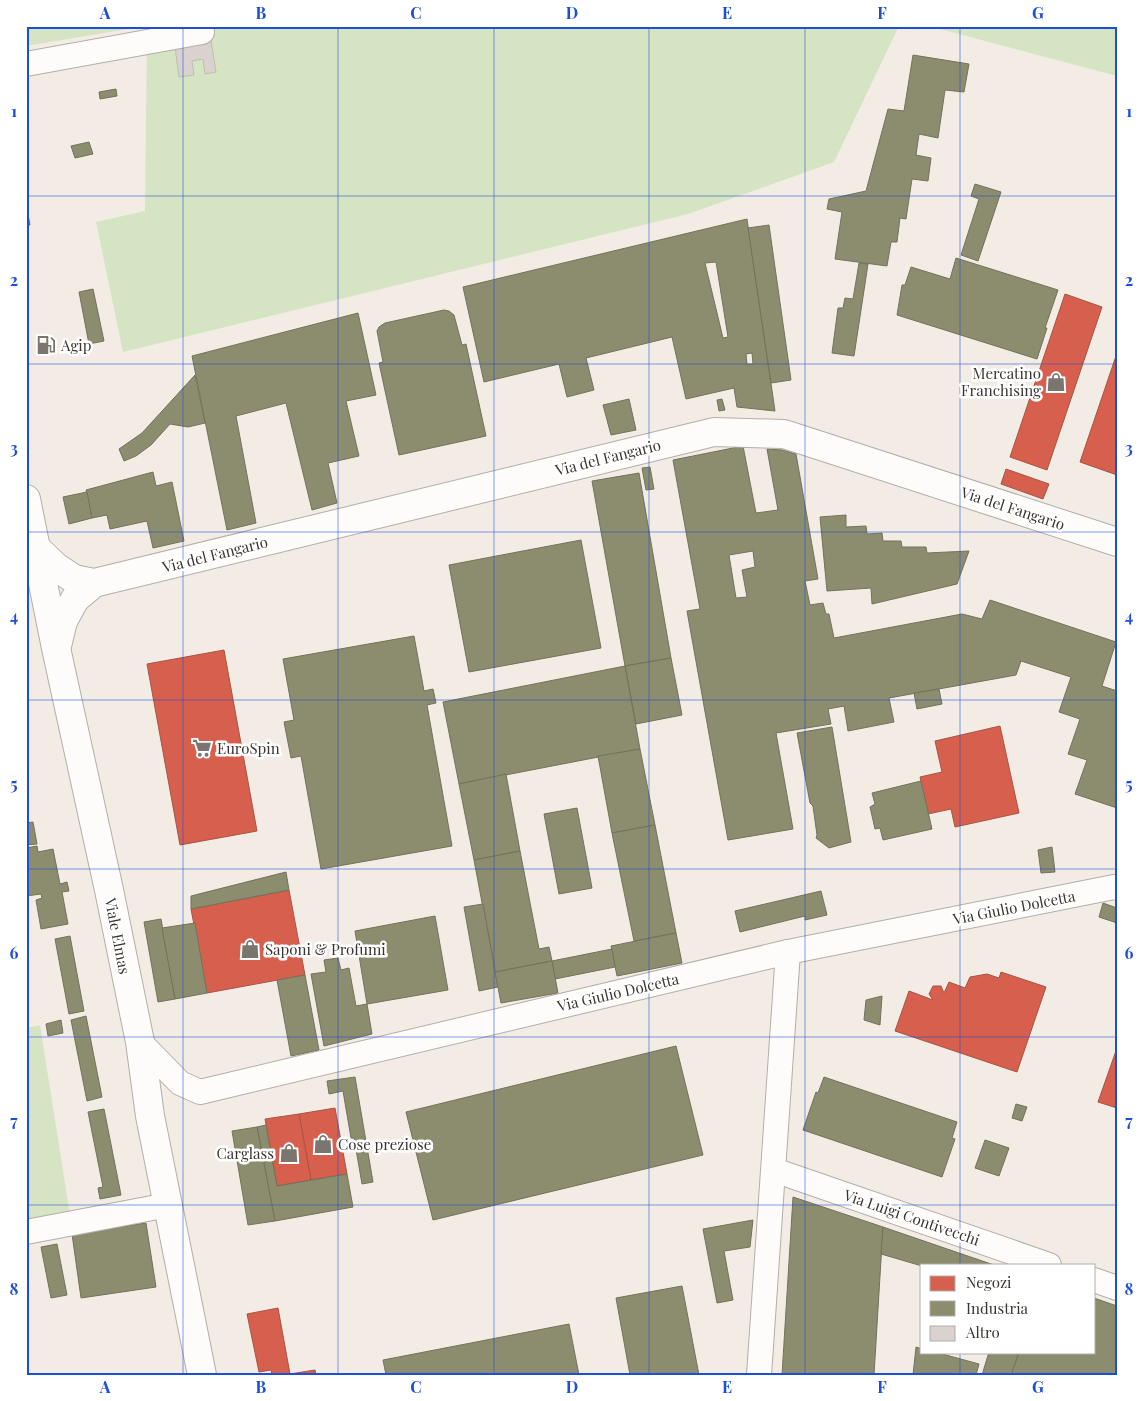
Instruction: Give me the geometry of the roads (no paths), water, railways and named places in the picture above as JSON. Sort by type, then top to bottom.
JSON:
[{"type":"main road","name":"Via del Fangario","points":[[36,548],[56,567],[74,579],[94,583],[714,432],[784,434],[1117,542]]},
{"type":"main road","name":"Viale Elmas","points":[[26,499],[140,1042],[150,1116],[202,1375]]},
{"type":"main road","name":"Via del Fangario","points":[[56,648],[63,621],[71,606],[94,583]]},
{"type":"street","points":[[26,64],[202,32]]},
{"type":"street","name":"Via Giulio Dolcetta","points":[[140,1042],[180,1083],[200,1092],[788,952],[1114,887],[1117,888]]},
{"type":"street","points":[[759,1375],[788,952]]},
{"type":"street","name":"Via Luigi Contivecchi","points":[[774,1170],[1046,1264]]},
{"type":"street","points":[[26,1232],[168,1205]]},
{"type":"street","points":[[1096,1281],[1117,1288]]},
{"type":"place","name":"Agip","points":[[46,345]]},
{"type":"place","name":"Mercatino Franchising","points":[[1056,382]]},
{"type":"place","name":"EuroSpin","points":[[202,748]]},
{"type":"place","name":"Saponi & Profumi","points":[[250,949]]},
{"type":"place","name":"Cose preziose","points":[[323,1144]]},
{"type":"place","name":"Carglass","points":[[289,1153]]}]
